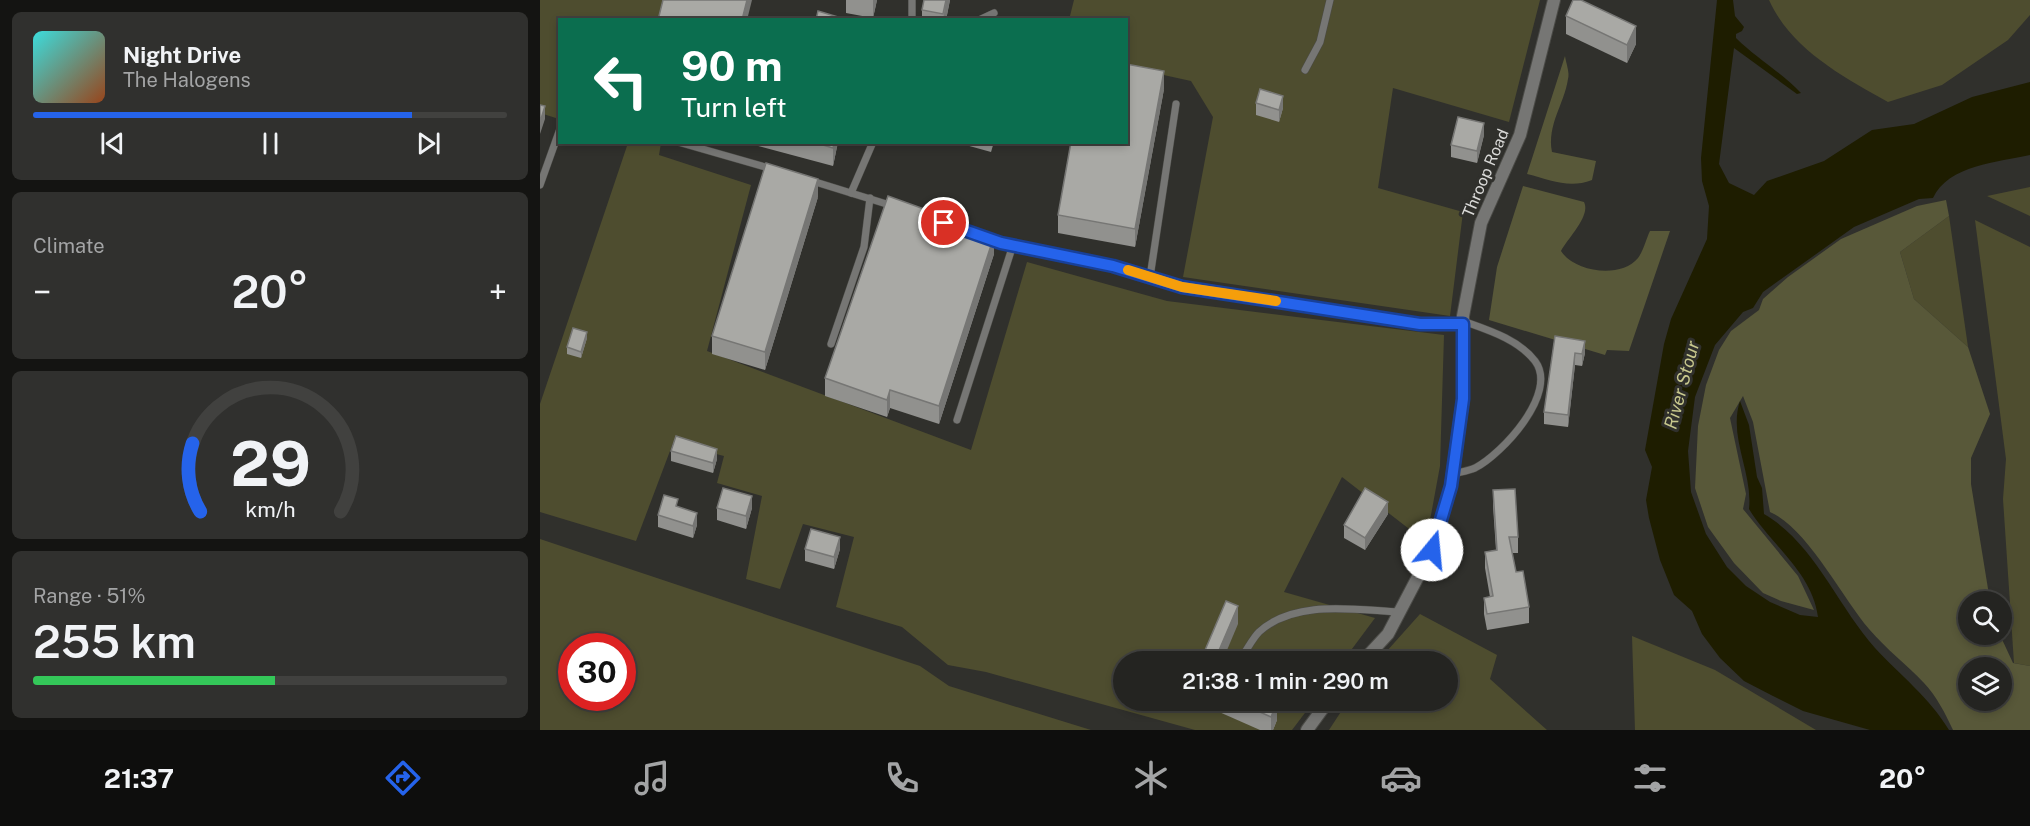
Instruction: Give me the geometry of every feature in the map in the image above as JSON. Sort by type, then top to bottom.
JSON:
[{"type":"street","name":"Throop Road","points":[[1372,651],[1388,634],[1432,550],[1453,474],[1463,399],[1463,322],[1481,223],[1520,135],[1554,0]]},
{"type":"street","points":[[1307,730],[1321,711]]},
{"type":"lane","points":[[912,0],[912,18]]},
{"type":"lane","points":[[1305,70],[1320,42],[1330,0]]},
{"type":"lane","points":[[983,18],[994,13]]},
{"type":"lane","points":[[1150,277],[1176,104]]},
{"type":"lane","points":[[540,185],[558,135]]},
{"type":"lane","points":[[685,144],[778,171]]},
{"type":"lane","points":[[852,193],[872,144]]},
{"type":"lane","points":[[799,177],[897,207]]},
{"type":"lane","points":[[831,344],[864,247],[870,198]]},
{"type":"lane","points":[[980,235],[1013,245],[1113,266],[1182,287],[1420,324],[1463,322],[1499,334],[1534,360],[1542,377],[1541,392],[1529,416],[1490,456],[1476,467],[1453,474]]},
{"type":"lane","points":[[957,420],[1013,245]]},
{"type":"lane","points":[[1246,651],[1257,633],[1276,619],[1294,613],[1351,608],[1399,612]]},
{"type":"shaded area","points":[[540,0],[668,0],[663,18],[558,18],[558,119],[540,113]]},
{"type":"shaded area","points":[[1074,0],[1540,0],[1509,122],[1393,88],[1378,188],[1463,212],[1450,316],[1183,277],[1213,117],[1191,81],[1128,67],[1128,18],[1070,18]]},
{"type":"shaded area","points":[[1769,0],[2030,0],[2030,15],[2008,40],[1942,85],[1888,102],[1836,72],[1804,47],[1779,17]]},
{"type":"shaded area","points":[[628,144],[661,144],[659,155],[751,185],[707,351],[971,450],[1027,262],[1167,301],[1444,335],[1440,466],[1426,542],[1342,477],[1284,592],[1375,618],[1350,651],[1113,651],[1113,707],[986,672],[948,665],[902,627],[836,607],[854,537],[803,524],[780,589],[746,579],[762,496],[717,483],[724,456],[673,443],[636,541],[540,512],[540,404]]},
{"type":"shaded area","points":[[2030,187],[2030,216],[1987,196]]},
{"type":"shaded area","points":[[1949,216],[1968,347],[1914,299],[1900,252]]},
{"type":"shaded area","points":[[1975,220],[2030,247],[2030,666],[2014,663],[2012,591],[2009,591],[2003,499],[2006,459]]},
{"type":"shaded area","points":[[540,539],[920,666],[949,686],[1091,730],[540,730]]},
{"type":"shaded area","points":[[1420,614],[1497,655],[1490,679],[1547,730],[1329,730],[1341,711],[1458,711],[1458,651],[1387,651]]},
{"type":"shaded area","points":[[1632,636],[1715,670],[1816,730],[1635,730]]},
{"type":"shaded area","points":[[1127,711],[1306,711],[1292,730],[1195,730]]},
{"type":"green space","points":[[1565,56],[1568,77],[1552,132],[1552,152],[1596,161],[1592,180],[1576,184],[1560,183],[1527,174]]},
{"type":"green space","points":[[1523,186],[1584,202],[1582,220],[1561,251],[1576,264],[1587,268],[1610,271],[1630,265],[1640,255],[1650,231],[1670,231],[1629,351],[1607,350],[1605,355],[1489,320],[1497,267]]},
{"type":"green space","points":[[1946,200],[1949,216],[1900,252],[1914,299],[1968,347],[1990,414],[1971,458],[1971,484],[1988,591],[1958,591],[1958,645],[2005,645],[2010,657],[1958,657],[1958,711],[2012,711],[2012,661],[2030,666],[2030,730],[1953,730],[1929,688],[1869,629],[1823,564],[1797,532],[1784,520],[1770,512],[1753,422],[1743,396],[1730,418],[1746,494],[1743,509],[1798,576],[1814,610],[1781,601],[1763,593],[1734,563],[1708,527],[1695,488],[1698,426],[1706,385],[1719,350],[1731,331],[1759,310],[1763,299],[1788,277],[1841,239],[1917,206]]},
{"type":"water","name":"River Stour","points":[[1717,0],[1733,0],[1735,16],[1744,27],[1736,34],[1736,38],[1801,93],[1797,94],[1734,48],[1719,164],[1729,183],[1754,195],[1767,181],[1824,161],[1872,130],[1914,124],[1972,97],[2030,82],[2030,155],[1990,163],[1962,172],[1950,178],[1933,198],[1919,199],[1854,227],[1763,292],[1753,308],[1743,312],[1715,345],[1695,397],[1688,451],[1691,492],[1706,534],[1727,567],[1746,586],[1770,602],[1800,615],[1818,617],[1808,586],[1749,509],[1748,482],[1737,428],[1740,401],[1749,425],[1757,477],[1762,488],[1764,514],[1782,526],[1797,541],[1861,631],[1924,697],[1949,730],[1870,730],[1803,711],[1744,681],[1720,658],[1702,634],[1692,611],[1674,595],[1660,560],[1646,500],[1652,467],[1645,450],[1664,344],[1671,319],[1707,239],[1709,206],[1702,181],[1701,158]]},
{"type":"building","points":[[663,0],[747,0],[742,18],[658,18]]},
{"type":"building","points":[[924,0],[946,0],[943,14],[922,10]]},
{"type":"building","points":[[1573,0],[1581,0],[1636,26],[1627,45],[1566,16]]},
{"type":"building","points":[[818,11],[841,18],[816,18]]},
{"type":"building","points":[[1128,64],[1164,71],[1135,229],[1058,215],[1071,144],[1128,144]]},
{"type":"building","points":[[1260,89],[1283,96],[1279,110],[1256,103]]},
{"type":"building","points":[[540,105],[545,106],[540,122]]},
{"type":"building","points":[[1458,117],[1484,123],[1477,151],[1451,145]]},
{"type":"building","points":[[820,144],[834,144],[833,148]]},
{"type":"building","points":[[766,163],[818,179],[765,352],[712,336]]},
{"type":"building","points":[[888,196],[949,218],[948,221],[994,236],[939,406],[890,390],[887,400],[825,378]]},
{"type":"building","points":[[573,328],[587,332],[581,352],[567,347]]},
{"type":"building","points":[[1555,336],[1585,341],[1582,354],[1575,353],[1568,415],[1544,412]]},
{"type":"building","points":[[676,436],[717,449],[713,463],[671,451]]},
{"type":"building","points":[[723,488],[752,496],[746,516],[717,508]]},
{"type":"building","points":[[1365,488],[1388,502],[1365,538],[1344,525]]},
{"type":"building","points":[[1515,489],[1518,537],[1509,537],[1516,572],[1523,571],[1529,607],[1487,614],[1484,598],[1493,596],[1485,552],[1497,550],[1493,490]]},
{"type":"building","points":[[664,495],[678,499],[676,506],[697,513],[693,526],[658,515]]},
{"type":"building","points":[[811,529],[840,537],[834,557],[805,549]]},
{"type":"building","points":[[1226,601],[1238,606],[1219,651],[1205,651]]},
{"type":"building","points":[[1258,711],[1273,711],[1271,717]]},
{"type":"slow traffic","points":[[1128,270],[1182,287],[1276,301]]},
{"type":"route","points":[[944,223],[1001,243],[1113,266],[1182,287],[1420,324],[1463,324],[1463,399],[1451,486],[1432,550]]}]
